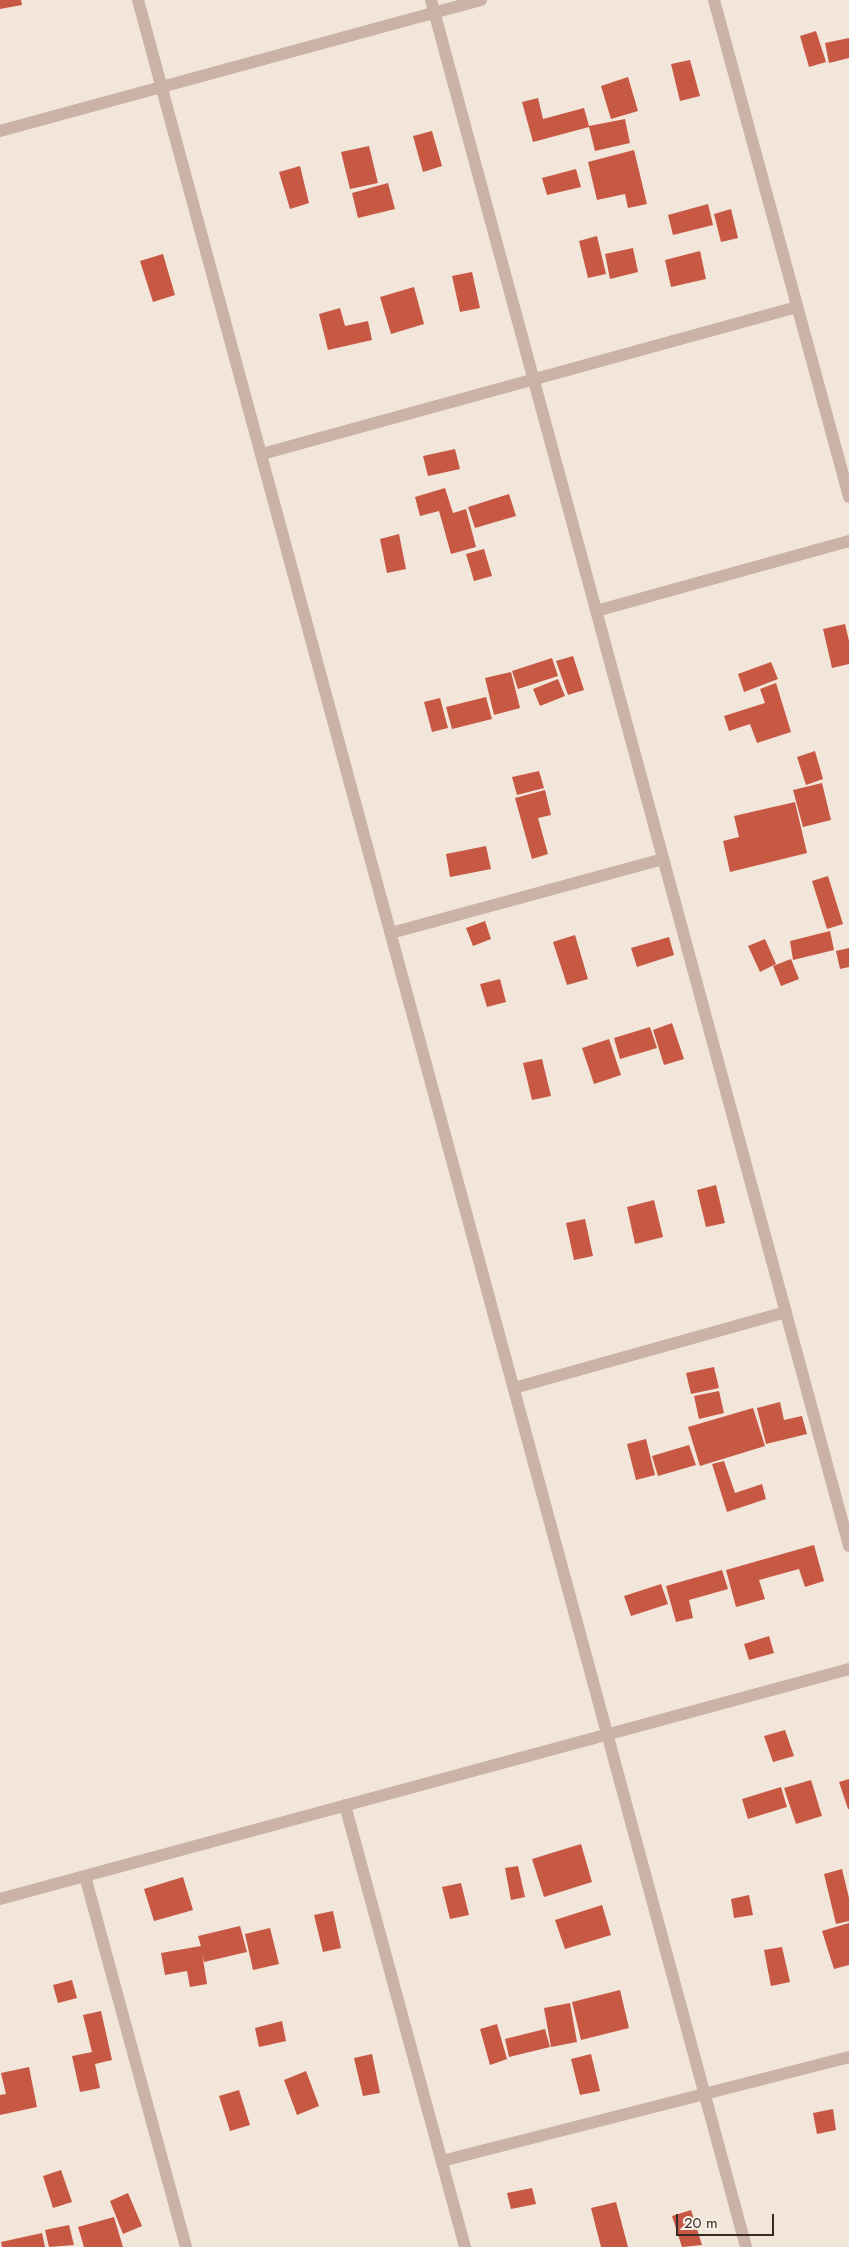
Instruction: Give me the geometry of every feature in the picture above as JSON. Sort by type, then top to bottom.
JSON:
[{"type":"street","points":[[138,0],[746,2247]]},
{"type":"street","points":[[431,0],[849,1546]]},
{"type":"street","points":[[0,131],[481,0]]},
{"type":"street","points":[[714,0],[849,497]]},
{"type":"street","points":[[262,454],[797,307]]},
{"type":"street","points":[[596,611],[849,541]]},
{"type":"street","points":[[391,933],[663,859]]},
{"type":"street","points":[[514,1388],[786,1312]]},
{"type":"street","points":[[0,1899],[849,1669]]},
{"type":"street","points":[[345,1805],[466,2247]]},
{"type":"street","points":[[85,1876],[186,2247]]},
{"type":"street","points":[[442,2161],[849,2058]]},
{"type":"building","points":[[0,0],[21,0],[22,5],[0,9]]},
{"type":"building","points":[[816,31],[826,62],[809,67],[800,36]]},
{"type":"building","points":[[849,38],[849,58],[829,63],[825,43]]},
{"type":"building","points":[[690,60],[700,96],[680,101],[671,64]]},
{"type":"building","points":[[628,77],[638,111],[611,119],[601,86]]},
{"type":"building","points":[[538,98],[543,119],[584,108],[589,126],[625,119],[630,143],[595,151],[589,127],[533,142],[522,102]]},
{"type":"building","points":[[432,131],[442,166],[423,172],[413,136]]},
{"type":"building","points":[[369,146],[378,183],[350,189],[341,152]]},
{"type":"building","points":[[634,150],[647,204],[628,208],[625,194],[597,200],[588,162]]},
{"type":"building","points":[[300,166],[309,203],[290,209],[279,172]]},
{"type":"building","points":[[576,169],[581,187],[547,195],[542,178]]},
{"type":"building","points":[[388,183],[395,209],[358,218],[352,193]]},
{"type":"building","points":[[708,204],[713,225],[673,235],[668,215]]},
{"type":"building","points":[[731,209],[738,238],[721,242],[714,214]]},
{"type":"building","points":[[597,236],[606,274],[588,278],[579,241]]},
{"type":"building","points":[[633,248],[638,272],[610,279],[605,254]]},
{"type":"building","points":[[700,251],[706,279],[671,287],[665,260]]},
{"type":"building","points":[[163,254],[175,295],[153,302],[140,261]]},
{"type":"building","points":[[472,272],[480,308],[460,312],[452,276]]},
{"type":"building","points":[[414,287],[424,324],[391,334],[380,297]]},
{"type":"building","points":[[340,308],[345,326],[368,321],[372,340],[328,350],[319,314]]},
{"type":"building","points":[[455,449],[460,469],[428,476],[423,456]]},
{"type":"building","points":[[445,488],[453,513],[466,509],[476,547],[451,554],[439,511],[420,516],[415,497]]},
{"type":"building","points":[[509,494],[516,516],[475,528],[468,507]]},
{"type":"building","points":[[399,534],[406,569],[387,573],[380,539]]},
{"type":"building","points":[[484,549],[492,576],[474,581],[466,554]]},
{"type":"building","points":[[845,624],[849,641],[849,664],[832,668],[823,629]]},
{"type":"building","points":[[573,656],[584,690],[568,695],[556,661]]},
{"type":"building","points":[[552,658],[558,676],[518,689],[512,671]]},
{"type":"building","points":[[771,662],[778,679],[744,692],[738,674]]},
{"type":"building","points":[[511,672],[520,708],[494,715],[485,678]]},
{"type":"building","points":[[558,679],[565,696],[540,706],[533,689]]},
{"type":"building","points":[[776,683],[791,732],[757,743],[750,724],[729,731],[724,716],[765,703],[760,689]]},
{"type":"building","points":[[486,697],[492,719],[452,729],[446,707]]},
{"type":"building","points":[[440,698],[448,728],[432,732],[424,702]]},
{"type":"building","points":[[815,751],[823,779],[806,785],[797,757]]},
{"type":"building","points":[[539,771],[544,788],[517,795],[512,777]]},
{"type":"building","points":[[822,783],[831,820],[803,827],[793,790]]},
{"type":"building","points":[[545,790],[551,815],[538,818],[548,854],[532,859],[515,798]]},
{"type":"building","points":[[795,802],[807,853],[730,872],[723,841],[739,837],[734,816]]},
{"type":"building","points":[[486,846],[491,869],[450,877],[446,854]]},
{"type":"building","points":[[828,876],[843,924],[827,929],[812,881]]},
{"type":"building","points":[[485,921],[491,939],[473,946],[466,928]]},
{"type":"building","points":[[830,931],[834,950],[793,960],[790,941]]},
{"type":"building","points":[[575,935],[588,979],[567,985],[553,942]]},
{"type":"building","points":[[669,937],[674,955],[637,967],[631,948]]},
{"type":"building","points":[[765,939],[776,964],[760,972],[748,946]]},
{"type":"building","points":[[849,948],[849,967],[840,969],[836,951]]},
{"type":"building","points":[[791,959],[799,979],[781,986],[773,966]]},
{"type":"building","points":[[500,979],[506,1002],[487,1007],[480,984]]},
{"type":"building","points":[[672,1023],[684,1059],[664,1065],[653,1030]]},
{"type":"building","points":[[650,1027],[657,1048],[620,1059],[614,1038]]},
{"type":"building","points":[[609,1039],[621,1075],[594,1084],[582,1048]]},
{"type":"building","points":[[542,1059],[551,1096],[532,1100],[523,1063]]},
{"type":"building","points":[[716,1185],[725,1223],[706,1227],[697,1190]]},
{"type":"building","points":[[654,1200],[663,1237],[635,1244],[627,1207]]},
{"type":"building","points":[[585,1219],[593,1256],[574,1260],[566,1223]]},
{"type":"building","points":[[714,1367],[719,1388],[691,1394],[686,1373]]},
{"type":"building","points":[[719,1391],[724,1413],[699,1419],[694,1396]]},
{"type":"building","points":[[780,1402],[784,1420],[802,1416],[807,1434],[766,1444],[757,1408]]},
{"type":"building","points":[[753,1408],[765,1446],[700,1466],[688,1427]]},
{"type":"building","points":[[646,1439],[655,1475],[636,1480],[627,1444]]},
{"type":"building","points":[[689,1445],[696,1465],[658,1476],[652,1456]]},
{"type":"building","points":[[724,1461],[735,1493],[762,1484],[766,1499],[727,1512],[712,1464]]},
{"type":"building","points":[[814,1545],[824,1581],[805,1587],[799,1569],[759,1580],[765,1599],[736,1607],[726,1570]]},
{"type":"building","points":[[722,1570],[728,1589],[689,1600],[693,1618],[676,1622],[666,1586]]},
{"type":"building","points":[[661,1584],[668,1604],[631,1616],[624,1596]]},
{"type":"building","points":[[769,1636],[774,1653],[749,1660],[744,1644]]},
{"type":"building","points":[[785,1730],[794,1756],[773,1762],[764,1736]]},
{"type":"building","points":[[849,1779],[849,1809],[848,1809],[839,1782]]},
{"type":"building","points":[[811,1780],[822,1816],[796,1824],[784,1788]]},
{"type":"building","points":[[781,1787],[787,1807],[748,1819],[742,1799]]},
{"type":"building","points":[[581,1844],[592,1882],[544,1897],[532,1859]]},
{"type":"building","points":[[518,1866],[525,1897],[511,1900],[505,1868]]},
{"type":"building","points":[[842,1869],[849,1898],[849,1921],[836,1924],[824,1874]]},
{"type":"building","points":[[183,1877],[193,1910],[154,1921],[144,1889]]},
{"type":"building","points":[[461,1883],[469,1915],[450,1919],[442,1887]]},
{"type":"building","points":[[749,1895],[753,1915],[734,1918],[731,1899]]},
{"type":"building","points":[[602,1905],[611,1935],[565,1949],[555,1920]]},
{"type":"building","points":[[333,1911],[341,1948],[323,1952],[314,1915]]},
{"type":"building","points":[[849,1923],[849,1965],[834,1969],[822,1931]]},
{"type":"building","points":[[240,1926],[247,1952],[204,1962],[202,1953],[207,1984],[190,1987],[187,1971],[165,1975],[161,1953],[201,1946],[198,1936]]},
{"type":"building","points":[[270,1928],[279,1964],[253,1970],[245,1934]]},
{"type":"building","points":[[782,1947],[790,1982],[771,1986],[764,1950]]},
{"type":"building","points":[[72,1980],[77,1998],[58,2003],[53,1985]]},
{"type":"building","points":[[620,1990],[629,2028],[581,2040],[572,2002]]},
{"type":"building","points":[[570,2003],[577,2042],[551,2047],[544,2008]]},
{"type":"building","points":[[101,2011],[112,2060],[95,2064],[100,2088],[80,2092],[72,2056],[92,2052],[83,2015]]},
{"type":"building","points":[[282,2021],[286,2041],[259,2047],[255,2028]]},
{"type":"building","points":[[497,2024],[507,2059],[490,2065],[480,2029]]},
{"type":"building","points":[[545,2029],[550,2047],[509,2057],[505,2039]]},
{"type":"building","points":[[372,2054],[380,2093],[363,2096],[354,2058]]},
{"type":"building","points":[[591,2054],[600,2091],[580,2095],[571,2059]]},
{"type":"building","points":[[29,2067],[37,2107],[0,2115],[0,2095],[6,2094],[1,2073]]},
{"type":"building","points":[[306,2071],[319,2106],[297,2115],[284,2080]]},
{"type":"building","points":[[239,2090],[250,2125],[230,2131],[219,2096]]},
{"type":"building","points":[[833,2109],[836,2130],[817,2134],[813,2113]]},
{"type":"building","points":[[61,2170],[72,2202],[53,2208],[43,2176]]},
{"type":"building","points":[[532,2188],[536,2204],[511,2209],[507,2193]]},
{"type":"building","points":[[128,2193],[142,2226],[123,2234],[110,2201]]},
{"type":"building","points":[[616,2202],[628,2247],[601,2247],[591,2208]]},
{"type":"building","points":[[691,2210],[702,2245],[682,2247],[672,2216]]},
{"type":"building","points":[[114,2217],[123,2247],[84,2247],[78,2227]]},
{"type":"building","points":[[69,2225],[74,2245],[49,2247],[45,2230]]},
{"type":"building","points":[[42,2233],[45,2247],[2,2247],[1,2242]]}]
